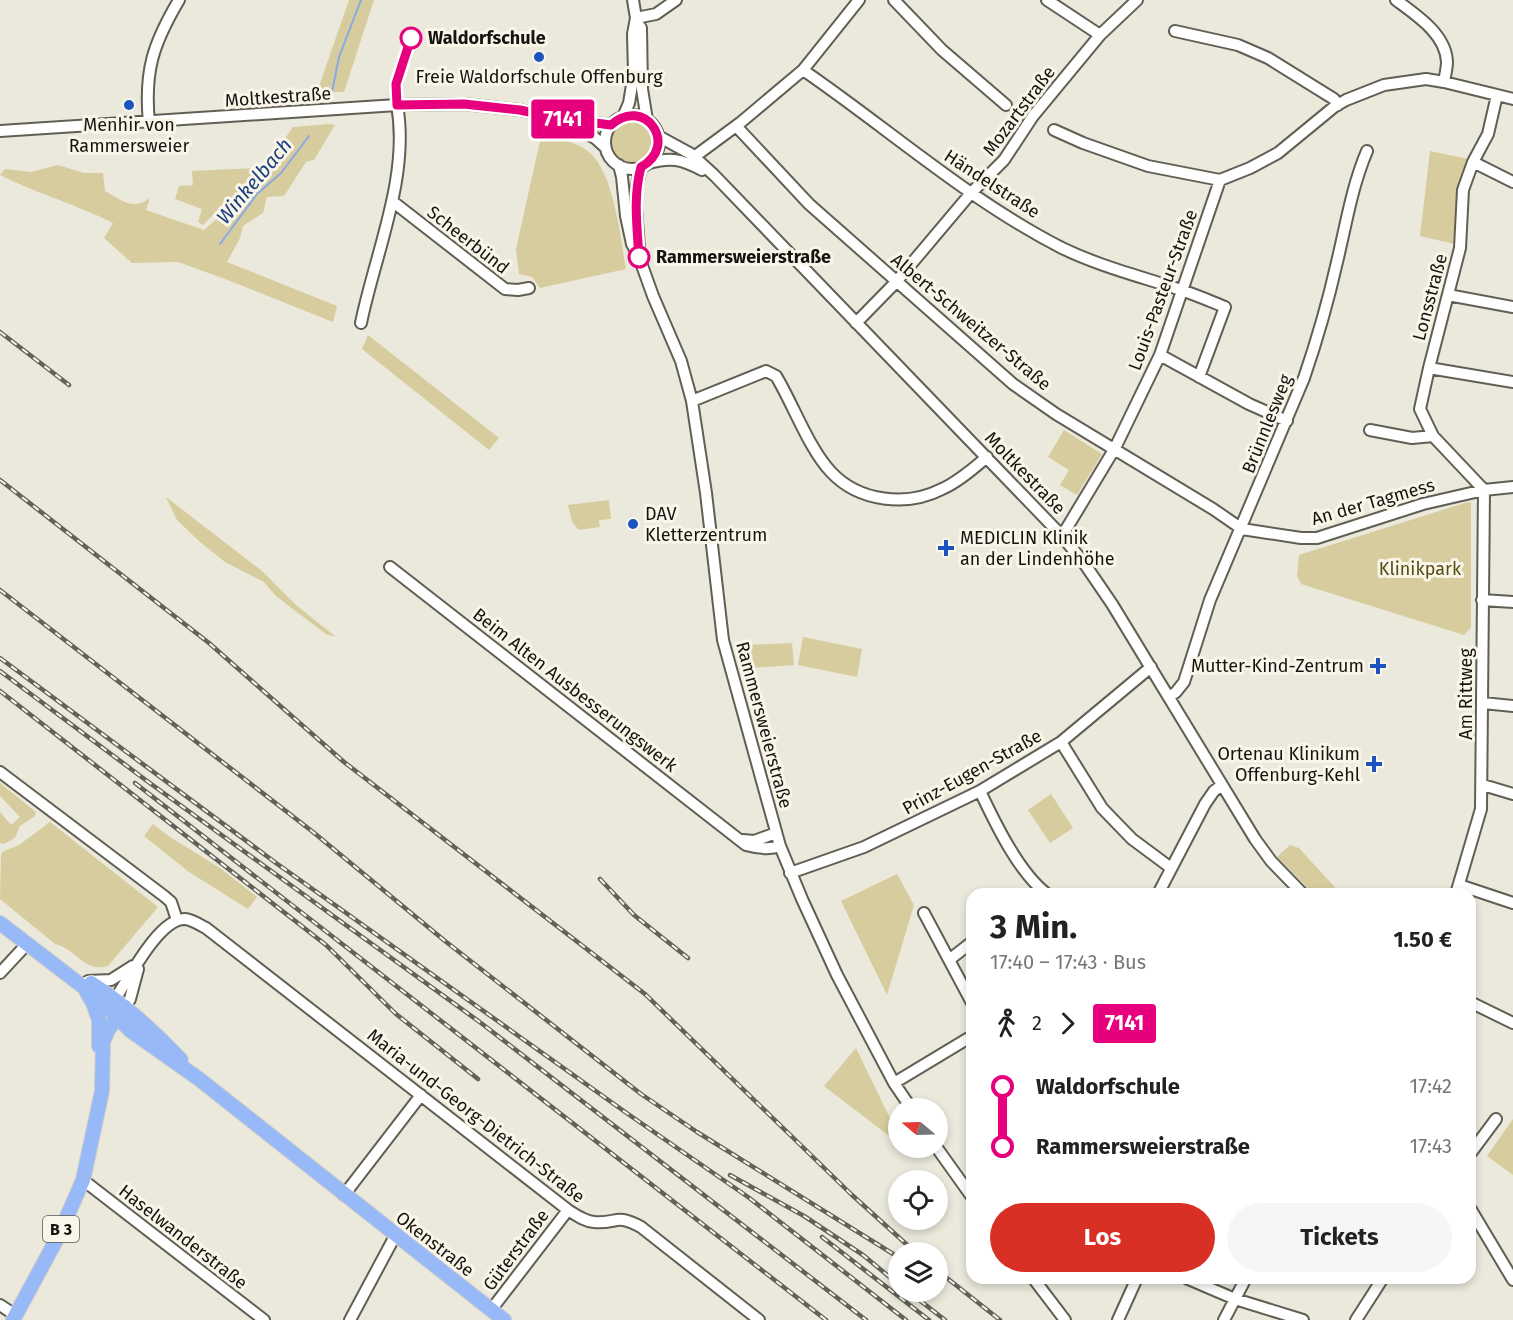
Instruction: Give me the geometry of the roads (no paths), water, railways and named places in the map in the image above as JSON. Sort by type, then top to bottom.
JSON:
[{"type":"main road","name":"Okenstraße","points":[[0,922],[42,956],[86,984],[116,1008],[162,1039],[199,1079]]},
{"type":"main road","name":"B 3","points":[[86,984],[99,1020],[98,1041],[102,1057]]},
{"type":"main road","name":"Okenstraße","points":[[116,1008],[131,1031],[199,1079],[504,1320]]},
{"type":"main road","name":"B 3","points":[[14,1318],[59,1235],[82,1180],[102,1090],[103,1042],[116,1008]]},
{"type":"main road","points":[[99,1020],[116,1008]]},
{"type":"main road","points":[[102,1057],[114,1035],[131,1031]]},
{"type":"street","points":[[149,123],[148,84],[151,59],[161,31],[179,0]]},
{"type":"street","points":[[623,117],[629,103],[634,73],[633,34],[636,20],[633,0]]},
{"type":"street","points":[[636,20],[656,14],[676,0]]},
{"type":"street","points":[[694,157],[736,126],[802,70],[859,0]]},
{"type":"street","points":[[894,0],[942,50],[1006,105]]},
{"type":"street","points":[[1047,0],[1100,35]]},
{"type":"street","name":"Mozartstraße","points":[[856,323],[896,282],[971,194],[1004,160],[1032,116],[1100,35],[1137,0]]},
{"type":"street","points":[[1396,0],[1430,27],[1442,44],[1447,62],[1444,82]]},
{"type":"street","points":[[636,20],[641,27],[642,89],[647,120]]},
{"type":"street","points":[[1175,31],[1238,45],[1268,58],[1334,99],[1338,105]]},
{"type":"street","name":"Händelstraße","points":[[802,70],[971,194],[1064,248],[1112,269],[1181,290],[1225,307],[1199,377]]},
{"type":"street","points":[[1054,130],[1072,139],[1148,166],[1220,180],[1278,153],[1338,105],[1384,85],[1426,79],[1513,99]]},
{"type":"street","name":"Lonsstraße","points":[[1484,490],[1433,436],[1420,409],[1460,248],[1463,190],[1473,162],[1488,134],[1497,95]]},
{"type":"street","name":"Moltkestraße","points":[[0,131],[397,105],[464,104],[520,110],[557,118],[611,125]]},
{"type":"street","points":[[362,317],[366,295],[384,242],[392,201],[399,152],[397,105]]},
{"type":"street","points":[[633,115],[647,120],[655,128],[658,136],[657,151],[645,165],[629,168],[619,165],[610,158],[605,147],[606,135],[611,125],[623,117],[633,115]]},
{"type":"street","name":"Moltkestraße","points":[[557,118],[595,138],[605,147]]},
{"type":"street","name":"Albert-Schweitzer-Straße","points":[[736,126],[809,204],[1013,384],[1056,414],[1115,448],[1242,529]]},
{"type":"street","name":"Moltkestraße","points":[[658,136],[694,157],[714,175],[1062,536],[1107,596],[1255,839],[1271,861],[1296,888]]},
{"type":"street","name":"Brünnlesweg","points":[[1169,697],[1184,682],[1210,600],[1287,421],[1317,341],[1358,172],[1367,151]]},
{"type":"street","name":"Moltkestraße","points":[[645,165],[667,158],[687,162],[714,175]]},
{"type":"street","points":[[1473,162],[1513,182]]},
{"type":"street","name":"Rammersweierstraße","points":[[619,165],[632,244],[681,361],[692,401],[706,493],[723,640],[776,833],[790,873],[835,969],[894,1083],[904,1098]]},
{"type":"street","name":"Rammersweierstraße","points":[[639,257],[635,195],[645,165]]},
{"type":"street","name":"Louis-Pasteur-Straße","points":[[1062,536],[1115,448],[1160,355],[1220,180]]},
{"type":"street","name":"Scheerbünd","points":[[392,201],[505,290],[529,288]]},
{"type":"street","points":[[1448,295],[1513,307]]},
{"type":"street","points":[[1160,355],[1249,404],[1287,421]]},
{"type":"street","points":[[1429,368],[1513,382]]},
{"type":"street","points":[[692,401],[766,371],[776,376],[809,440],[831,473],[864,494],[891,500],[907,499],[943,489],[987,457]]},
{"type":"street","points":[[1370,430],[1412,438],[1433,436]]},
{"type":"street","name":"An der Tagmess","points":[[1242,529],[1300,538],[1317,538],[1423,504],[1484,490],[1513,487]]},
{"type":"street","name":"Am Rittweg","points":[[1458,888],[1481,809],[1483,785],[1484,490]]},
{"type":"street","name":"Beim Alten Ausbesserungswerk","points":[[390,567],[740,840],[757,848],[780,846]]},
{"type":"street","points":[[1482,600],[1513,602]]},
{"type":"street","name":"Prinz-Eugen-Straße","points":[[790,873],[864,847],[980,791],[1061,742],[1151,667]]},
{"type":"street","points":[[1483,703],[1513,706]]},
{"type":"street","points":[[1061,742],[1102,808],[1132,839],[1171,868]]},
{"type":"street","points":[[0,772],[171,902],[177,920],[165,927],[140,960],[116,978],[86,984]]},
{"type":"street","points":[[1161,888],[1205,804],[1214,791],[1222,785]]},
{"type":"street","points":[[1483,785],[1513,794]]},
{"type":"street","points":[[980,791],[1004,839],[1036,888]]},
{"type":"street","points":[[740,840],[754,841],[776,833]]},
{"type":"street","points":[[1476,894],[1513,903]]},
{"type":"street","points":[[924,913],[966,992]]},
{"type":"street","name":"Maria-und-Georg-Dietrich-Straße","points":[[177,920],[193,921],[206,928],[577,1216],[593,1222],[622,1218],[641,1227],[759,1320]]},
{"type":"street","points":[[0,973],[27,944]]},
{"type":"street","points":[[949,960],[966,947]]},
{"type":"street","points":[[116,1008],[130,999],[140,960]]},
{"type":"street","points":[[1476,1005],[1513,1023]]},
{"type":"street","points":[[894,1083],[966,1040]]},
{"type":"street","points":[[344,1195],[421,1095]]},
{"type":"street","points":[[1476,1146],[1496,1119]]},
{"type":"street","points":[[944,1158],[966,1189]]},
{"type":"street","name":"Haselwanderstraße","points":[[82,1180],[264,1320]]},
{"type":"street","name":"Güterstraße","points":[[491,1310],[568,1209]]},
{"type":"street","points":[[1476,1218],[1513,1280]]},
{"type":"street","points":[[350,1320],[395,1236]]},
{"type":"street","points":[[1038,1284],[1065,1320]]},
{"type":"street","points":[[1118,1320],[1134,1284]]},
{"type":"street","points":[[1200,1284],[1235,1299],[1303,1320]]},
{"type":"street","points":[[1224,1320],[1243,1284]]},
{"type":"street","points":[[1356,1320],[1379,1284]]},
{"type":"street","points":[[0,1305],[14,1318]]},
{"type":"waterway","name":"Winkelbach","points":[[332,92],[339,57],[361,0]]},
{"type":"waterway","name":"Winkelbach","points":[[220,244],[257,194],[281,173],[309,136]]},
{"type":"railway","points":[[0,332],[69,385]]},
{"type":"railway","points":[[0,480],[209,643],[344,762],[645,994],[852,1195],[904,1242]]},
{"type":"railway","points":[[0,590],[313,832],[445,941],[641,1094],[697,1132],[888,1251]]},
{"type":"railway","points":[[0,658],[276,863],[748,1197],[906,1320]]},
{"type":"railway","points":[[0,671],[147,781],[481,1023],[866,1320]]},
{"type":"railway","points":[[0,691],[326,945],[396,1014],[478,1079]]},
{"type":"railway","points":[[135,783],[826,1320]]},
{"type":"railway","points":[[600,879],[634,915],[688,958]]},
{"type":"railway","points":[[730,1175],[804,1216],[863,1255],[888,1276]]},
{"type":"railway","points":[[822,1237],[929,1320]]},
{"type":"railway","points":[[948,1279],[1000,1320]]},
{"type":"railway","points":[[922,1302],[945,1320]]},
{"type":"place","name":"Waldorfschule","points":[[411,38]]},
{"type":"place","name":"Freie Waldorfschule Offenburg","points":[[539,57]]},
{"type":"place","name":"Menhir von Rammersweier","points":[[129,105]]},
{"type":"place","name":"Rammersweierstraße","points":[[639,257]]},
{"type":"place","name":"DAV Kletterzentrum","points":[[633,524]]},
{"type":"place","name":"MEDICLIN Klinik an der Lindenhöhe","points":[[946,548]]},
{"type":"place","name":"Mutter-Kind-Zentrum","points":[[1378,666]]},
{"type":"place","name":"Ortenau Klinikum Offenburg-Kehl","points":[[1374,764]]},
{"type":"park label","name":"Klinikpark","points":[[1420,569]]}]
